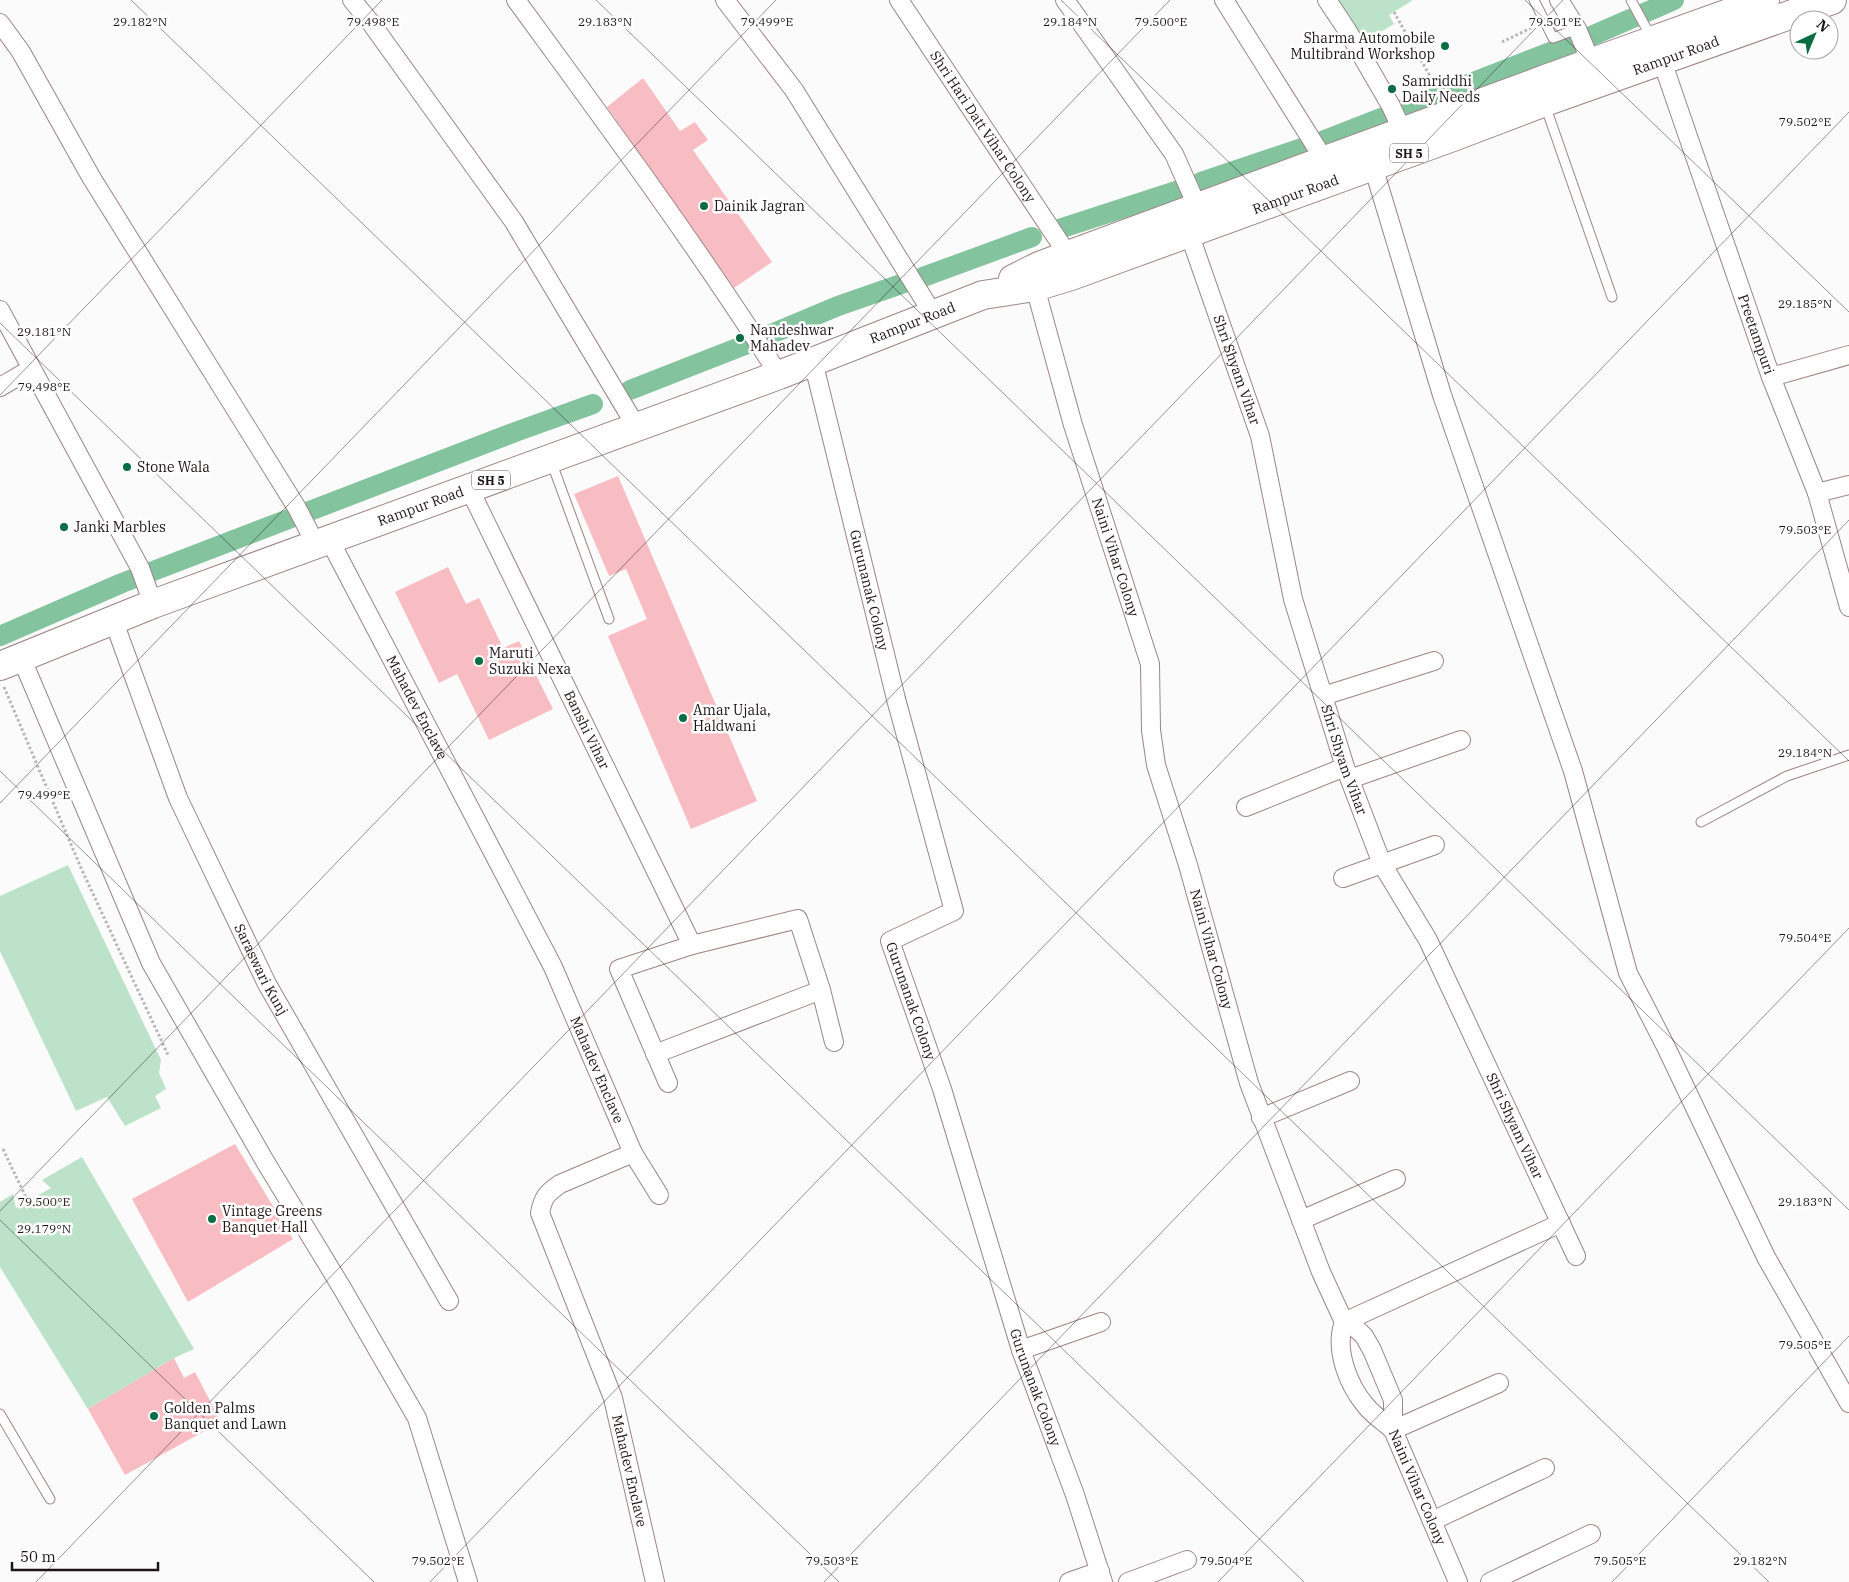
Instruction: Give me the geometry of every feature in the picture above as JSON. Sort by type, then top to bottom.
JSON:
[{"type":"main road","points":[[983,295],[1039,266],[1325,161],[1401,127],[1588,55],[1653,42],[1765,0]]},
{"type":"main road","name":"Rampur Road","points":[[7,664],[113,619],[147,584],[317,536],[469,488],[780,374],[983,295],[1035,287],[1189,233],[1545,102],[1653,42],[1832,0]]},
{"type":"street","points":[[352,0],[371,23],[514,222],[636,426]]},
{"type":"street","points":[[516,0],[608,126],[780,374]]},
{"type":"street","points":[[725,0],[794,90],[933,314]]},
{"type":"street","name":"Shri Hari Datt Vihar Colony","points":[[899,0],[1068,255]]},
{"type":"street","points":[[1064,0],[1174,154],[1198,208]]},
{"type":"street","points":[[1224,0],[1325,161]]},
{"type":"street","points":[[1326,0],[1347,30],[1401,127]]},
{"type":"street","points":[[1560,0],[1577,29],[1588,55]]},
{"type":"street","name":"Mahadev Enclave","points":[[0,23],[21,52],[96,185],[297,508],[317,536],[553,967],[633,1153],[560,1184],[542,1200],[540,1213],[612,1398],[654,1582]]},
{"type":"street","name":"Preetampuri","points":[[1653,42],[1771,377],[1817,493],[1849,607]]},
{"type":"street","points":[[1373,166],[1442,395],[1573,771],[1628,974],[1666,1047],[1766,1257],[1849,1403]]},
{"type":"street","name":"Shri Shyam Vihar","points":[[1189,233],[1260,436],[1292,599],[1348,773],[1382,864],[1428,940],[1576,1256]]},
{"type":"street","name":"Naini Vihar Colony","points":[[1035,287],[1073,425],[1150,664],[1152,730],[1156,765],[1188,865],[1249,1083],[1321,1272],[1344,1322],[1350,1323],[1364,1336],[1372,1350],[1393,1400],[1392,1430],[1458,1582]]},
{"type":"street","points":[[0,310],[147,584]]},
{"type":"street","points":[[1771,377],[1849,355]]},
{"type":"street","name":"Gurunanak Colony","points":[[813,361],[896,699],[954,911],[890,941],[942,1089],[1022,1350],[1075,1495],[1101,1577]]},
{"type":"street","points":[[0,387],[31,369]]},
{"type":"street","points":[[1817,493],[1849,485]]},
{"type":"street","name":"Banshi Vihar","points":[[469,488],[692,945]]},
{"type":"street","name":"Saraswari Kunj","points":[[113,619],[178,798],[267,984],[449,1301]]},
{"type":"street","points":[[1323,696],[1434,662]]},
{"type":"street","points":[[7,664],[151,963],[266,1163],[342,1288],[417,1418],[468,1582]]},
{"type":"street","points":[[1246,806],[1348,773],[1461,740]]},
{"type":"street","points":[[1343,878],[1434,845]]},
{"type":"street","points":[[668,1083],[619,968],[692,945],[798,919],[821,990],[834,1042]]},
{"type":"street","points":[[655,1054],[821,990]]},
{"type":"street","points":[[1261,1118],[1350,1081]]},
{"type":"street","points":[[633,1153],[659,1195]]},
{"type":"street","points":[[1301,1220],[1396,1179]]},
{"type":"street","points":[[1499,1383],[1392,1430],[1367,1408],[1356,1394],[1340,1345],[1340,1332],[1344,1322],[1561,1223]]},
{"type":"street","points":[[1022,1350],[1102,1322]]},
{"type":"street","points":[[1432,1521],[1545,1468]]},
{"type":"street","points":[[1490,1582],[1591,1534]]},
{"type":"street","points":[[1128,1582],[1187,1560]]},
{"type":"street","points":[[1069,1582],[1101,1577]]},
{"type":"lane","points":[[1534,0],[1553,38],[1577,29]]},
{"type":"lane","points":[[1630,0],[1653,42]]},
{"type":"lane","points":[[1545,102],[1612,297]]},
{"type":"lane","points":[[550,459],[609,619]]},
{"type":"lane","points":[[1701,822],[1787,776],[1849,755]]},
{"type":"lane","points":[[0,1414],[50,1499]]},
{"type":"path","points":[[1394,12],[1438,90]]},
{"type":"path","points":[[1502,42],[1545,21]]},
{"type":"path","points":[[7,664],[82,868],[169,1057]]},
{"type":"path","points":[[4,1149],[29,1204]]},
{"type":"green space","points":[[1332,0],[1413,0],[1389,15],[1394,24],[1361,44]]},
{"type":"green space","points":[[68,865],[161,1060],[159,1073],[166,1089],[155,1096],[161,1108],[125,1126],[107,1097],[76,1111],[0,951],[0,896]]},
{"type":"green space","points":[[82,1157],[194,1349],[174,1358],[88,1409],[0,1267],[0,1202],[13,1194],[16,1208],[51,1188],[42,1180]]},
{"type":"building","name":"Dainik Jagran","points":[[643,78],[680,131],[695,122],[708,140],[693,150],[772,262],[734,288],[607,107]]},
{"type":"building","name":"Amar Ujala, Haldwani","points":[[618,476],[757,801],[691,829],[608,636],[647,619],[626,569],[609,576],[574,494]]},
{"type":"building","name":"Maruti Suzuki Nexa","points":[[448,567],[466,604],[479,598],[503,648],[519,641],[553,709],[489,740],[457,674],[439,683],[395,592]]},
{"type":"building","name":"Vintage Greens Banquet Hall","points":[[235,1144],[293,1239],[188,1302],[132,1199]]},
{"type":"building","name":"Golden Palms Banquet and Lawn","points":[[174,1358],[184,1378],[195,1372],[221,1422],[125,1475],[88,1409]]},
{"type":"waterway","points":[[1322,141],[1589,37],[1674,0]]},
{"type":"waterway","points":[[1201,182],[1308,146]]},
{"type":"waterway","points":[[1056,230],[1179,190]]},
{"type":"waterway","points":[[923,277],[1032,237]]},
{"type":"waterway","points":[[630,390],[838,306],[904,283]]},
{"type":"waterway","points":[[0,636],[122,583],[593,404]]},
{"type":"place","name":"Sharma Automobile Multibrand Workshop","points":[[1445,46]]},
{"type":"place","name":"Samriddhi Daily Needs","points":[[1392,89]]},
{"type":"place","name":"Dainik Jagran","points":[[704,206]]},
{"type":"place","name":"Nandeshwar Mahadev","points":[[740,338]]},
{"type":"place","name":"Stone Wala","points":[[127,467]]},
{"type":"place","name":"Janki Marbles","points":[[64,527]]},
{"type":"place","name":"Maruti Suzuki Nexa","points":[[479,661]]},
{"type":"place","name":"Amar Ujala, Haldwani","points":[[683,718]]},
{"type":"place","name":"Vintage Greens Banquet Hall","points":[[212,1219]]},
{"type":"place","name":"Golden Palms Banquet and Lawn","points":[[154,1416]]}]
